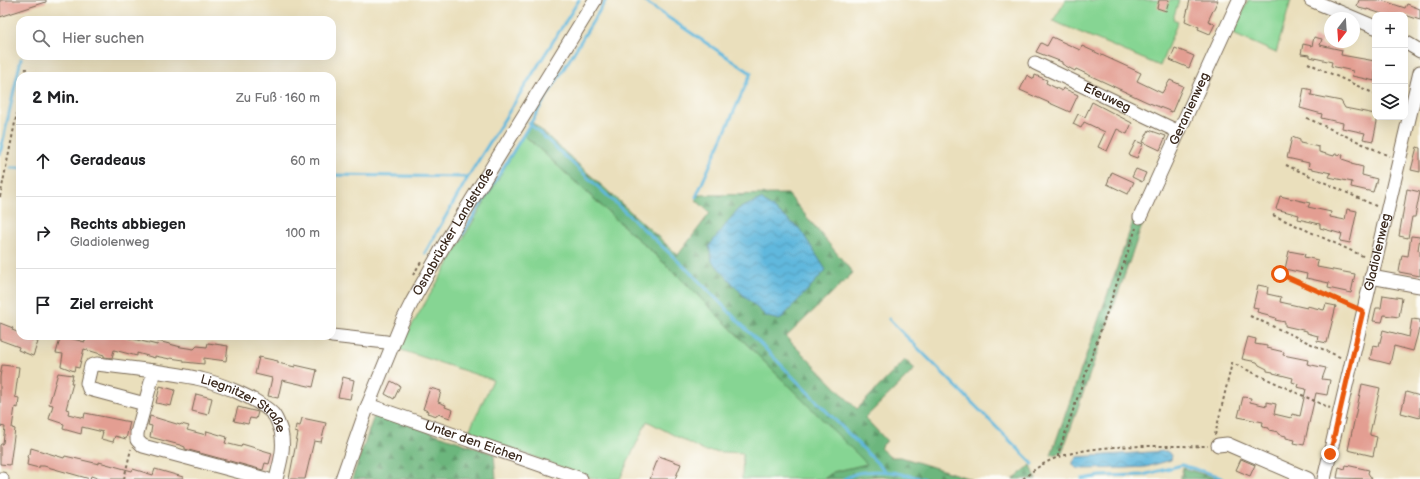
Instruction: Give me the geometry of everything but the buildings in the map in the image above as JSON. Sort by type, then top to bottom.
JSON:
[{"type":"street","name":"Osnabrücker Landstraße","points":[[342,479],[368,405],[412,302],[447,240],[595,0]]},
{"type":"street","name":"Geranienweg","points":[[1140,217],[1239,0]]},
{"type":"street","points":[[1311,0],[1372,26]]},
{"type":"street","points":[[1408,44],[1420,51]]},
{"type":"street","name":"Efeuweg","points":[[1035,63],[1179,132]]},
{"type":"street","name":"Gladiolenweg","points":[[1324,479],[1420,72]]},
{"type":"street","points":[[1371,277],[1420,286]]},
{"type":"street","points":[[336,336],[393,344]]},
{"type":"street","name":"Liegnitzer Straße","points":[[145,404],[88,389],[87,383],[91,366],[96,364],[197,378],[238,392],[262,404],[274,415],[283,442],[276,479]]},
{"type":"street","points":[[154,371],[137,433],[137,440],[143,446],[266,479]]},
{"type":"street","name":"Unter den Eichen","points":[[368,405],[580,479]]},
{"type":"street","points":[[1218,445],[1227,444],[1308,479]]},
{"type":"path","points":[[1308,63],[1372,93]]},
{"type":"path","points":[[26,68],[26,72]]},
{"type":"path","points":[[0,197],[16,118]]},
{"type":"path","points":[[1307,118],[1399,161]]},
{"type":"path","points":[[1286,166],[1387,211]]},
{"type":"path","points":[[1273,215],[1375,261]]},
{"type":"path","points":[[1058,457],[1140,217]]},
{"type":"path","points":[[1280,274],[1363,311]]},
{"type":"path","points":[[1250,316],[1352,362]]},
{"type":"path","points":[[1023,479],[1043,465],[1058,457],[1086,451],[1113,447],[1218,445],[1214,433],[1232,363],[1340,413]]},
{"type":"path","points":[[124,479],[132,446],[137,440]]},
{"type":"green space","points":[[1066,0],[1179,0],[1173,19],[1178,21],[1160,66],[1053,21]]},
{"type":"green space","points":[[1248,0],[1291,0],[1276,53],[1233,34]]},
{"type":"green space","points":[[532,122],[678,255],[710,213],[696,200],[698,195],[788,194],[853,273],[786,337],[857,409],[905,360],[915,369],[865,418],[887,441],[880,448],[890,457],[901,457],[971,479],[902,479],[882,476],[854,479],[824,479],[833,472],[867,464],[676,274],[524,135]]},
{"type":"green space","points":[[524,135],[676,274],[868,464],[833,472],[824,479],[742,479],[743,453],[704,451],[647,421],[620,479],[595,479],[468,433],[493,380],[398,349]]},
{"type":"green space","points":[[1135,216],[1144,220],[1062,453],[1051,455]]},
{"type":"green space","points":[[375,413],[494,454],[496,479],[352,479]]},
{"type":"green space","points":[[1031,465],[1036,479],[1013,479]]},
{"type":"green space","points":[[1183,468],[1216,478],[1218,479],[1180,479]]},
{"type":"water","points":[[761,199],[800,229],[826,270],[780,320],[767,317],[744,296],[712,261],[709,246],[738,209]]},
{"type":"water","points":[[1166,451],[1172,455],[1171,460],[1146,467],[1083,469],[1076,468],[1073,465],[1073,462],[1077,457]]},
{"type":"waterway","points":[[425,253],[468,177],[579,0]]},
{"type":"waterway","points":[[454,248],[606,0]]},
{"type":"waterway","points":[[642,0],[751,73],[696,197]]},
{"type":"waterway","points":[[18,72],[21,60]]},
{"type":"waterway","points":[[0,154],[16,82]]},
{"type":"waterway","points":[[529,123],[692,274],[885,471]]},
{"type":"waterway","points":[[11,168],[16,168]]},
{"type":"waterway","points":[[336,175],[468,177]]},
{"type":"waterway","points":[[889,319],[1033,464]]},
{"type":"waterway","points":[[1082,479],[1101,476],[1143,475],[1182,465],[1218,476],[1222,479]]},
{"type":"waterway","points":[[844,479],[858,473],[875,471],[892,472],[924,479]]},
{"type":"route","points":[[1280,274],[1363,311],[1330,454]]}]
